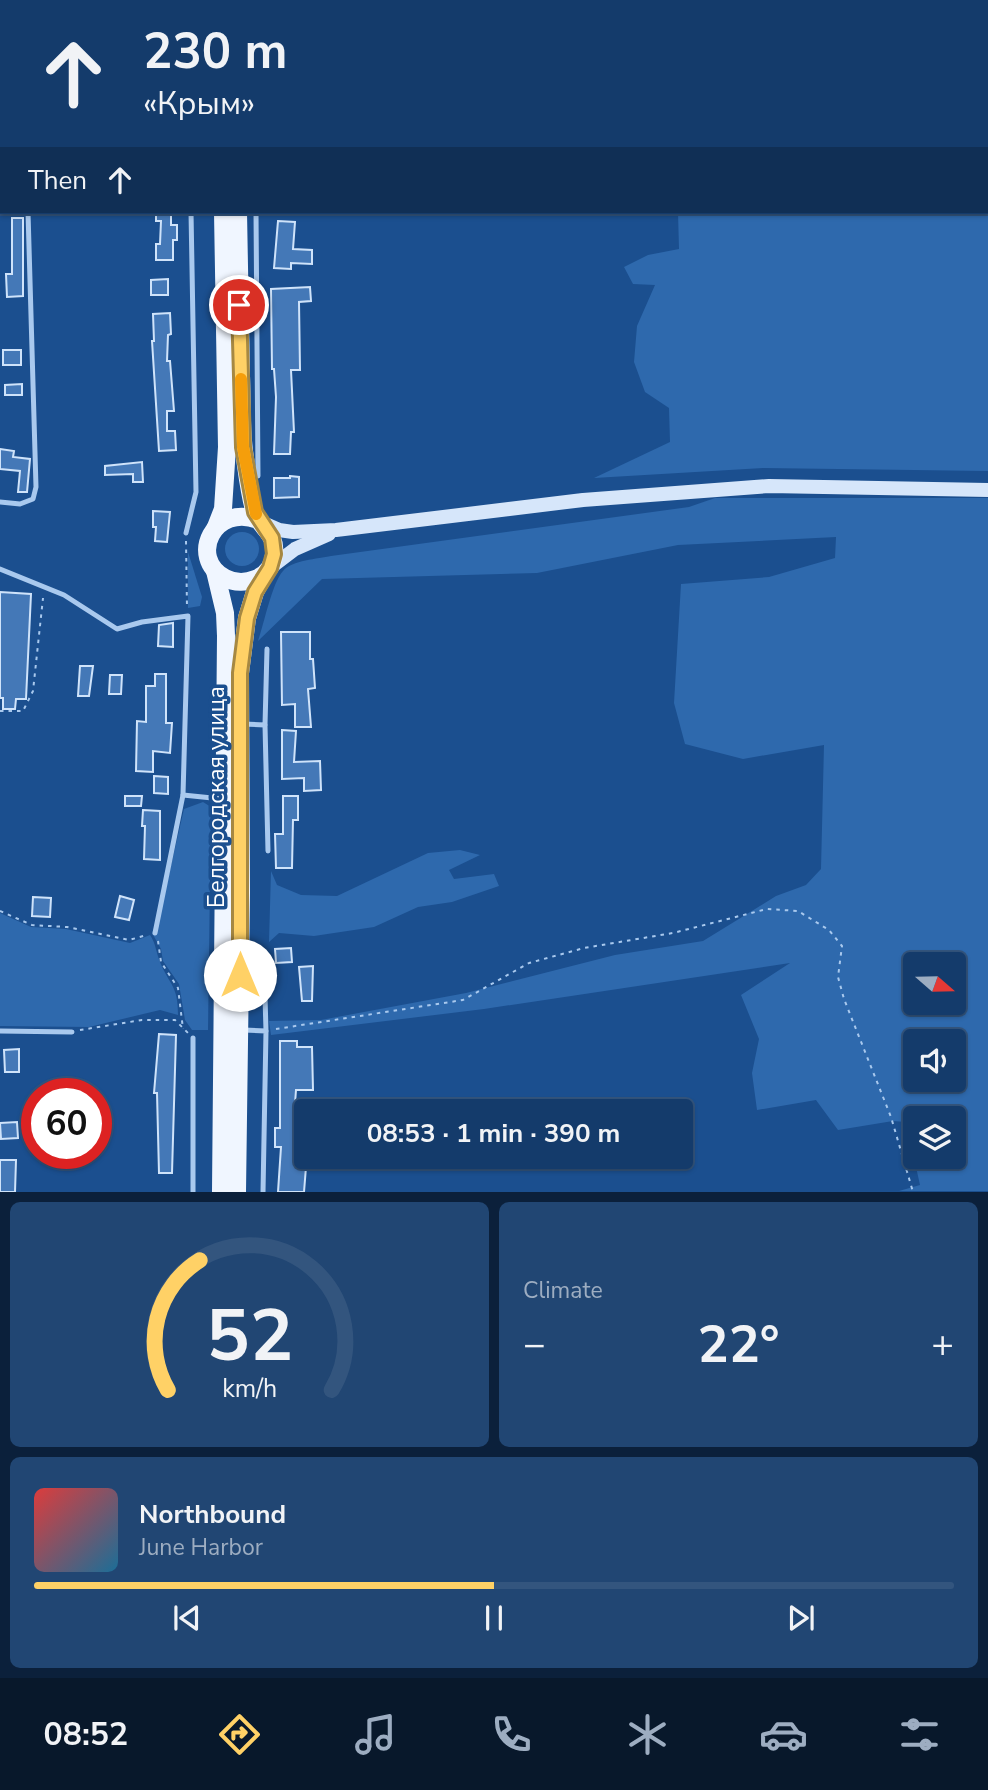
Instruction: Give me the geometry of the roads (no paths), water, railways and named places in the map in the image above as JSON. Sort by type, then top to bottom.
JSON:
[{"type":"main road","points":[[223,214],[227,447],[223,509],[210,538],[210,561],[215,571],[233,582],[257,579],[295,549],[336,530]]},
{"type":"main road","points":[[238,214],[243,447],[253,503],[274,547],[273,561],[267,571]]},
{"type":"main road","points":[[216,527],[233,517],[243,516],[279,530],[336,530],[583,500],[769,486],[988,490]]},
{"type":"main road","name":"Белгородская улица","points":[[215,571],[225,613],[221,1192]]},
{"type":"main road","name":"Белгородская улица","points":[[237,1192],[240,673],[247,618],[255,592],[267,571]]},
{"type":"lane","points":[[0,502],[20,504],[33,499],[36,487],[28,214]]},
{"type":"lane","points":[[186,533],[196,492],[191,214]]},
{"type":"lane","points":[[256,214],[258,476]]},
{"type":"lane","points":[[0,569],[64,595],[117,629],[142,622],[188,617],[183,795],[155,933]]},
{"type":"lane","points":[[267,649],[265,725],[268,851]]},
{"type":"lane","points":[[240,724],[265,725]]},
{"type":"lane","points":[[183,795],[225,800]]},
{"type":"lane","points":[[262,1192],[266,1031],[264,962]]},
{"type":"lane","points":[[239,1030],[266,1031]]},
{"type":"lane","points":[[0,1031],[72,1032]]},
{"type":"lane","points":[[193,1038],[193,1192]]}]
